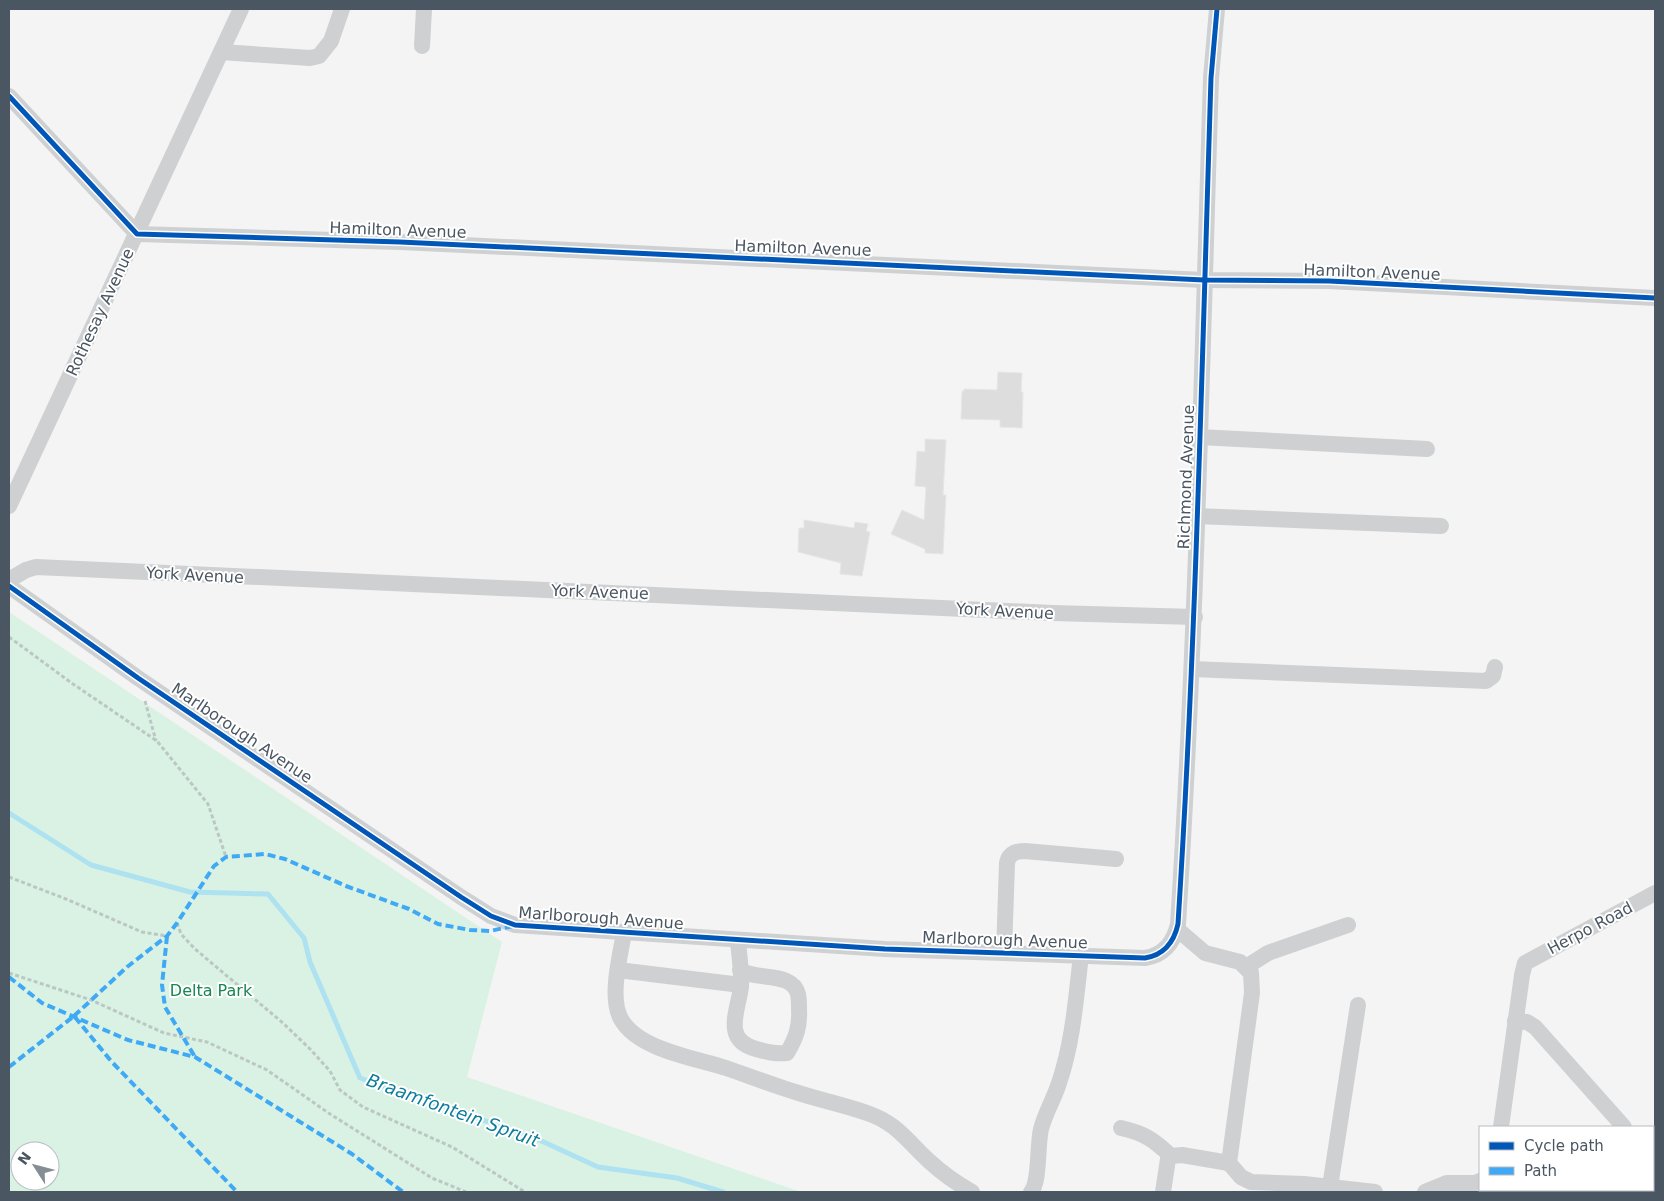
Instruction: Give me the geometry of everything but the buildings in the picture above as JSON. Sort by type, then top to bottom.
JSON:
[{"type":"street","name":"Rothesay Avenue","points":[[9,506],[241,9]]},
{"type":"street","points":[[221,52],[310,58],[319,56],[331,41],[342,9]]},
{"type":"street","points":[[422,46],[424,9]]},
{"type":"street","name":"Richmond Avenue","points":[[1173,936],[1185,814],[1192,669],[1211,78],[1217,9]]},
{"type":"street","points":[[9,96],[137,234]]},
{"type":"street","name":"Hamilton Avenue","points":[[137,234],[400,242],[1204,280],[1329,281],[1655,298]]},
{"type":"street","points":[[1199,437],[1426,449]]},
{"type":"street","points":[[1196,516],[1441,526]]},
{"type":"street","name":"York Avenue","points":[[9,580],[26,570],[36,567],[1053,613],[1194,617]]},
{"type":"street","name":"Marlborough Avenue","points":[[9,586],[138,678],[491,916],[522,926],[885,948],[1144,958],[1156,955],[1173,936]]},
{"type":"street","points":[[1192,669],[1486,681],[1493,676],[1495,667]]},
{"type":"street","points":[[1004,953],[1007,862],[1011,854],[1017,851],[1025,851],[1116,859]]},
{"type":"street","name":"Herpo Road","points":[[1515,1021],[1525,963],[1655,893]]},
{"type":"street","points":[[1246,967],[1268,953],[1348,926]]},
{"type":"street","points":[[624,933],[618,970],[617,998],[621,1019],[631,1030],[653,1045],[726,1068],[765,1083],[867,1113],[898,1129],[930,1162],[956,1183],[972,1192]]},
{"type":"street","points":[[1173,936],[1205,953],[1234,960],[1246,967],[1251,973],[1252,993],[1229,1163]]},
{"type":"street","points":[[618,970],[740,978],[755,976],[790,982],[798,994],[800,1023],[796,1040],[787,1053],[776,1054],[753,1048],[742,1043],[735,1034],[734,1019],[738,1008],[740,978],[738,940]]},
{"type":"street","points":[[1031,1192],[1036,1184],[1040,1130],[1060,1083],[1071,1035],[1082,955]]},
{"type":"street","points":[[1330,1187],[1358,1005]]},
{"type":"street","points":[[1501,1126],[1515,1021],[1527,1022],[1535,1027],[1623,1126]]},
{"type":"street","points":[[1121,1128],[1135,1131],[1151,1138],[1172,1156]]},
{"type":"street","points":[[1163,1192],[1168,1159],[1172,1156],[1182,1155],[1229,1163],[1241,1177],[1251,1182],[1304,1184],[1375,1192]]},
{"type":"street","points":[[1425,1192],[1447,1183],[1479,1181]]},
{"type":"path","points":[[9,637],[73,684],[157,741],[208,804],[226,857]]},
{"type":"path","points":[[138,678],[157,741]]},
{"type":"path","points":[[9,877],[142,932],[167,936]]},
{"type":"path","points":[[177,924],[182,934],[195,949],[283,1023],[310,1049],[330,1071],[340,1090],[363,1107],[452,1147],[525,1192]]},
{"type":"path","points":[[9,973],[91,1000],[164,1033],[207,1042],[267,1070],[330,1114],[432,1178],[466,1192]]},
{"type":"green space","name":"Delta Park","points":[[9,612],[502,942],[467,1077],[801,1192],[9,1192]]},
{"type":"waterway","name":"Braamfontein Spruit","points":[[9,813],[91,865],[190,892],[268,894],[304,938],[310,962],[360,1078],[535,1138],[598,1167],[677,1178],[723,1192]]},
{"type":"marked path","points":[[74,1016],[127,967],[167,936],[214,866],[226,857],[265,854],[285,859],[346,886],[409,909],[438,924],[470,930],[490,931],[513,926]]},
{"type":"marked path","points":[[167,936],[162,985],[165,1007],[195,1057]]},
{"type":"marked path","points":[[9,977],[42,1003],[128,1040],[195,1057],[352,1154],[403,1192]]},
{"type":"marked path","points":[[9,1067],[74,1016],[111,1061],[237,1192]]},
{"type":"cycle path","points":[[9,586],[138,678],[461,897],[491,916],[515,925],[885,949],[1145,958],[1158,954],[1171,942],[1178,924],[1194,607],[1211,78],[1217,9]]},
{"type":"cycle path","points":[[9,96],[137,234],[400,242],[1204,280],[1329,281],[1655,298]]}]
